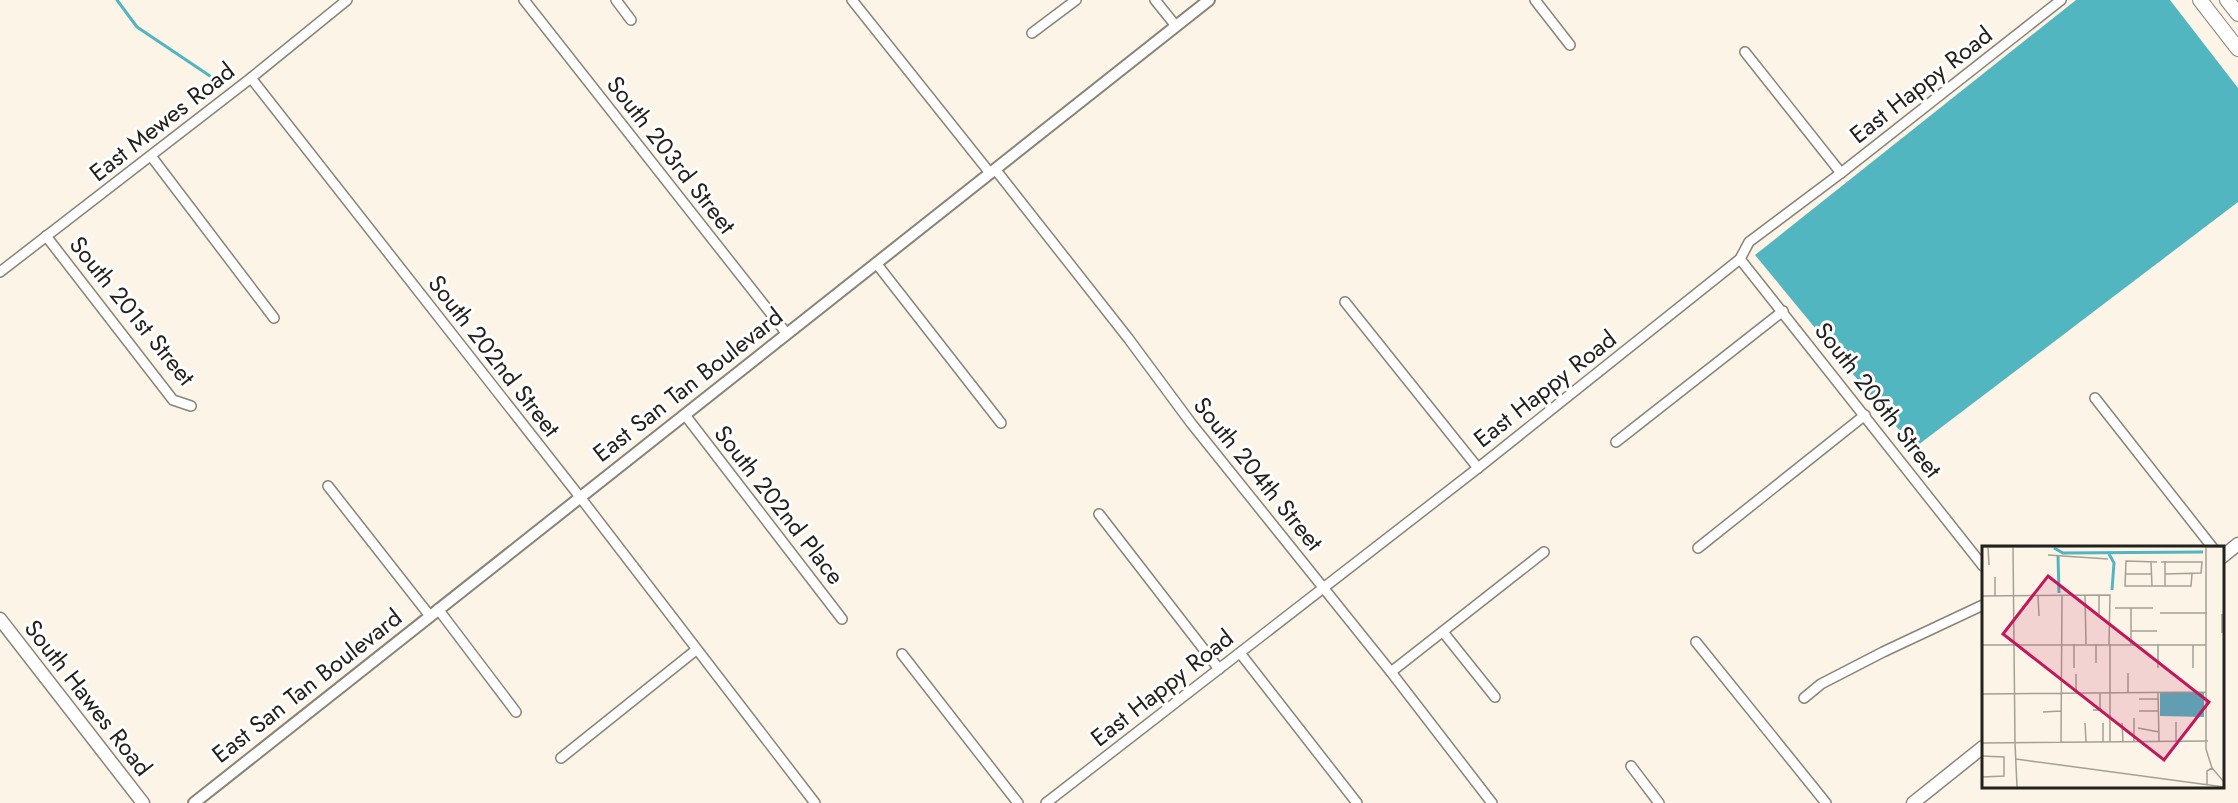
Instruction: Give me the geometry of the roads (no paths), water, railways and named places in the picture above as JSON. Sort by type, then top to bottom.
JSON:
[{"type":"main road","points":[[2200,0],[2238,49]]},
{"type":"main road","points":[[2227,0],[2238,14]]},
{"type":"main road","points":[[2223,556],[2238,544]]},
{"type":"main road","name":"South Hawes Road","points":[[0,619],[143,803]]},
{"type":"main road","points":[[1913,803],[1982,748]]},
{"type":"street","name":"East Mewes Road","points":[[0,272],[251,78],[347,0]]},
{"type":"street","name":"South 203rd Street","points":[[524,0],[787,334]]},
{"type":"street","points":[[616,0],[631,20]]},
{"type":"street","name":"South 204th Street","points":[[852,0],[1128,338],[1191,423],[1324,587],[1492,803]]},
{"type":"street","points":[[1032,33],[1076,0]]},
{"type":"street","points":[[1155,0],[1176,26]]},
{"type":"street","name":"East San Tan Boulevard","points":[[194,803],[1209,0]]},
{"type":"street","points":[[1535,0],[1570,45]]},
{"type":"street","name":"East Happy Road","points":[[1046,803],[1478,468],[1740,260],[1749,242],[1841,173],[2061,0]]},
{"type":"street","points":[[1745,52],[1841,173]]},
{"type":"street","name":"South 202nd Street","points":[[251,78],[580,497],[815,803]]},
{"type":"street","points":[[151,156],[274,318]]},
{"type":"street","name":"South 201st Street","points":[[46,236],[173,400],[191,406]]},
{"type":"street","name":"South 206th Street","points":[[1740,260],[1783,311],[1982,565]]},
{"type":"street","points":[[876,263],[1001,423]]},
{"type":"street","points":[[1346,302],[1478,468]]},
{"type":"street","points":[[1616,442],[1783,311]]},
{"type":"street","points":[[2095,398],[2211,546]]},
{"type":"street","name":"South 202nd Place","points":[[685,415],[842,619]]},
{"type":"street","points":[[1698,548],[1865,415]]},
{"type":"street","points":[[328,486],[516,712]]},
{"type":"street","points":[[1099,514],[1220,669]]},
{"type":"street","points":[[1391,672],[1544,552]]},
{"type":"street","points":[[1804,698],[1821,684],[1982,605]]},
{"type":"street","points":[[1443,632],[1495,697]]},
{"type":"street","points":[[1696,642],[1826,803]]},
{"type":"street","points":[[561,758],[696,650]]},
{"type":"street","points":[[1240,653],[1357,803]]},
{"type":"street","points":[[902,654],[1018,803]]},
{"type":"street","points":[[1631,766],[1659,803]]},
{"type":"water","points":[[2076,0],[2170,0],[2238,88],[2238,202],[1914,448],[1755,255]]},
{"type":"waterway","points":[[117,0],[137,27],[210,76]]}]
